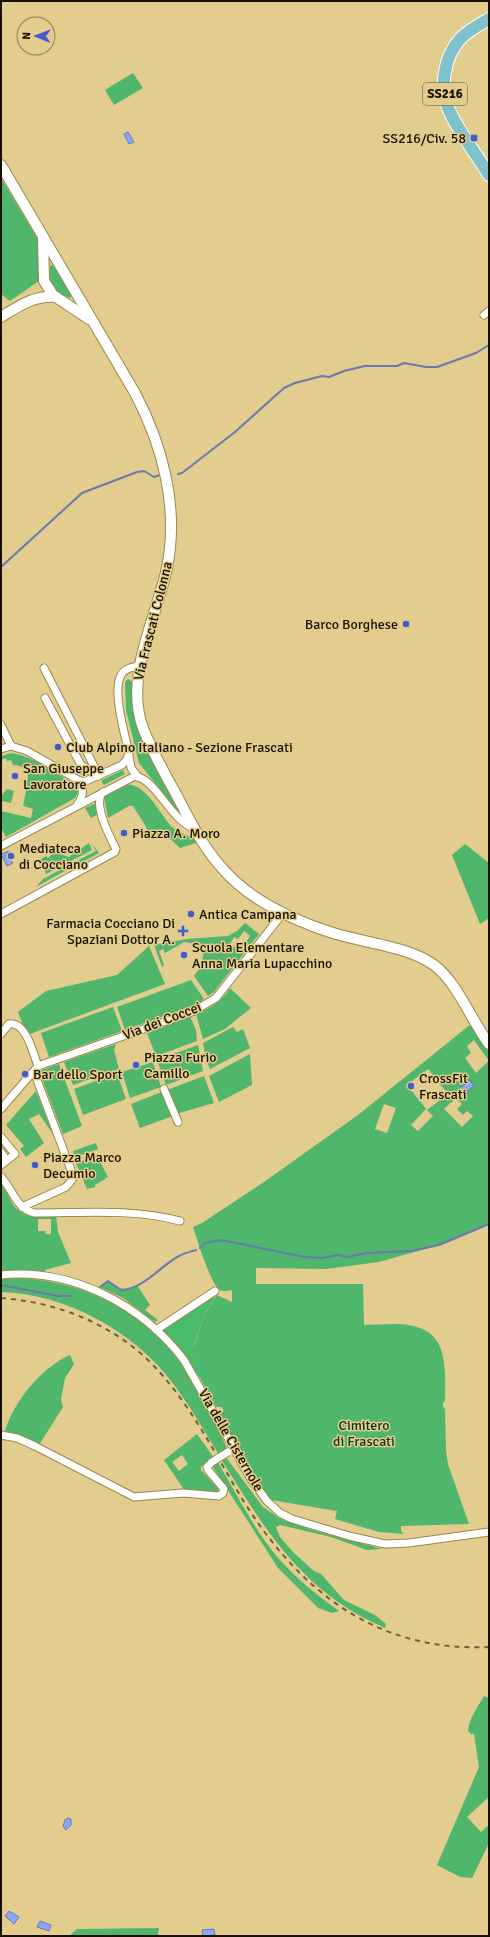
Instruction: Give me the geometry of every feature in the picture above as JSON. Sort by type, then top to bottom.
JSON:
[{"type":"main road","name":"SS216","points":[[489,19],[470,31],[456,45],[446,71],[444,89],[451,114],[489,175]]},
{"type":"street","name":"Via Frascati Colonna","points":[[1,165],[94,323],[146,416],[163,462],[170,502],[171,538],[168,562],[140,666],[136,700],[142,728],[158,762],[195,829],[214,858],[230,877],[249,893],[283,914],[332,933],[407,952],[433,965],[449,981],[489,1044]]},
{"type":"street","name":"Via Frascati Colonna","points":[[41,234],[44,281],[56,298],[68,304],[94,323]]},
{"type":"street","points":[[43,263],[51,259],[57,262]]},
{"type":"street","points":[[28,301],[41,287],[44,281]]},
{"type":"street","points":[[68,304],[74,300],[77,294]]},
{"type":"street","points":[[1,317],[28,301],[46,296],[56,298]]},
{"type":"street","points":[[140,666],[125,671],[119,681],[120,702],[131,768],[152,788],[183,824],[195,829]]},
{"type":"street","points":[[44,668],[99,776]]},
{"type":"street","points":[[45,698],[80,765],[90,770],[96,769]]},
{"type":"street","points":[[1,725],[11,746]]},
{"type":"street","points":[[1,749],[11,746],[27,751],[83,781],[99,776],[122,765],[127,759],[129,753]]},
{"type":"street","points":[[1,846],[131,777],[138,776]]},
{"type":"street","points":[[77,806],[82,798],[83,781]]},
{"type":"street","points":[[1,914],[115,852],[116,849],[104,822],[99,798],[104,792]]},
{"type":"street","name":"Via dei Coccei","points":[[34,1073],[51,1062],[192,1012],[216,998],[283,914]]},
{"type":"street","points":[[2,1033],[8,1024],[14,1023],[19,1026],[25,1035],[34,1073],[71,1160],[72,1175],[69,1185],[22,1207]]},
{"type":"street","points":[[1,1110],[34,1073]]},
{"type":"street","points":[[164,1088],[178,1122]]},
{"type":"street","points":[[1,1137],[15,1154],[1,1165]]},
{"type":"street","points":[[1,1177],[22,1207],[34,1213],[104,1211],[156,1215],[180,1221]]},
{"type":"street","name":"Via delle Cisternole","points":[[1,1275],[52,1278],[86,1286],[109,1296],[137,1313],[171,1343],[184,1360],[231,1451],[267,1501],[280,1513],[292,1519],[362,1540],[385,1544],[409,1543],[489,1532]]},
{"type":"street","points":[[156,1330],[215,1291]]},
{"type":"street","name":"Via delle Cisternole","points":[[1,1435],[35,1446],[134,1497],[183,1493],[219,1496],[223,1493],[224,1489],[207,1467],[212,1462],[231,1451]]},
{"type":"green space","points":[[133,73],[143,88],[114,105],[105,90]]},
{"type":"green space","points":[[1,178],[40,243],[39,281],[10,301],[1,294]]},
{"type":"green space","points":[[55,263],[74,294],[70,298],[55,290],[51,283],[50,266]]},
{"type":"green space","points":[[128,679],[132,682],[136,713],[183,814],[182,817],[139,763],[126,710],[125,682]]},
{"type":"green space","points":[[11,753],[36,761],[75,785],[78,792],[75,798],[6,837],[1,828],[1,811],[31,818],[33,809],[23,806],[26,791],[24,787],[28,779],[27,772],[22,767],[13,765],[11,760],[7,761],[6,758],[1,760],[1,756]]},
{"type":"green space","points":[[123,770],[125,774],[104,785],[102,783],[102,780]]},
{"type":"green space","points":[[126,785],[133,785],[140,788],[152,800],[172,827],[199,842],[180,848],[163,832],[153,838],[133,806],[129,806],[108,818],[104,797]]},
{"type":"green space","points":[[7,789],[14,791],[11,803],[2,801],[1,806],[2,795]]},
{"type":"green space","points":[[96,803],[98,814],[91,818],[85,808]]},
{"type":"green space","points":[[89,843],[92,850],[46,874],[41,859],[46,856],[48,858],[59,847],[60,854],[69,857]]},
{"type":"green space","points":[[92,844],[99,853],[77,865],[75,862],[96,851]]},
{"type":"green space","points":[[465,844],[489,863],[489,918],[480,924],[452,855]]},
{"type":"green space","points":[[71,864],[72,867],[36,887],[43,879]]},
{"type":"green space","points":[[245,923],[259,934],[214,992],[208,996],[194,976],[202,965],[200,964],[203,958],[202,949],[198,944],[184,942],[165,953],[163,949],[159,951],[164,965],[162,967],[154,945],[187,939],[228,936],[237,931]],"holes":[[[244,931],[250,936],[245,944],[242,942],[237,949],[230,944],[234,937],[238,939]]]},
{"type":"green space","points":[[149,946],[165,984],[27,1035],[18,1012],[46,991],[117,975]]},
{"type":"green space","points":[[191,980],[204,999],[197,1004],[125,1030],[117,1007]]},
{"type":"green space","points":[[230,988],[251,1008],[225,1029],[203,1039],[196,1014],[215,1004]]},
{"type":"green space","points":[[113,1007],[122,1031],[49,1057],[41,1033]]},
{"type":"green space","points":[[190,1016],[196,1030],[197,1041],[156,1056],[147,1033]]},
{"type":"green space","name":"Cimitero di Frascati","points":[[471,1024],[489,1052],[489,1061],[489,1224],[439,1245],[379,1262],[326,1269],[256,1268],[256,1284],[363,1284],[364,1325],[400,1324],[423,1329],[432,1335],[439,1344],[444,1362],[445,1401],[443,1403],[443,1407],[445,1409],[446,1451],[448,1464],[469,1524],[401,1526],[401,1531],[404,1534],[379,1532],[335,1519],[337,1511],[271,1500],[253,1477],[243,1454],[236,1447],[220,1414],[224,1410],[221,1407],[216,1407],[200,1378],[203,1376],[193,1349],[204,1316],[217,1295],[232,1302],[232,1290],[223,1291],[216,1286],[193,1227],[202,1223],[264,1182],[358,1115]],"holes":[[[474,1040],[489,1061],[476,1073],[465,1058],[471,1053],[467,1046]],[[428,1069],[448,1094],[427,1110],[407,1085]],[[456,1098],[462,1104],[457,1109],[463,1115],[467,1111],[473,1116],[462,1127],[444,1109]],[[384,1104],[396,1108],[387,1133],[375,1129]],[[426,1109],[433,1116],[418,1131],[411,1125]]]},
{"type":"green space","points":[[233,1027],[237,1032],[243,1029],[250,1048],[210,1069],[206,1059],[203,1043]]},
{"type":"green space","points":[[116,1044],[114,1050],[119,1069],[73,1085],[64,1062]]},
{"type":"green space","points":[[198,1045],[203,1071],[166,1085],[157,1060]]},
{"type":"green space","points":[[250,1054],[252,1085],[219,1102],[209,1076]]},
{"type":"green space","points":[[153,1062],[161,1087],[130,1098],[122,1072]]},
{"type":"green space","points":[[59,1064],[82,1126],[63,1134],[39,1071]]},
{"type":"green space","points":[[117,1073],[126,1099],[83,1115],[74,1089]]},
{"type":"green space","points":[[204,1076],[214,1103],[176,1114],[167,1090]]},
{"type":"green space","points":[[36,1091],[53,1134],[39,1114],[29,1119],[44,1143],[26,1157],[20,1149],[24,1146],[6,1125]]},
{"type":"green space","points":[[164,1091],[173,1116],[140,1128],[131,1104]]},
{"type":"green space","points":[[96,1143],[98,1149],[75,1157],[73,1151]]},
{"type":"green space","points":[[97,1156],[108,1177],[95,1185],[95,1187],[87,1189],[76,1163]]},
{"type":"green space","points":[[1,1185],[14,1206],[23,1213],[34,1216],[56,1216],[58,1232],[71,1263],[45,1270],[45,1272],[1,1270]],"holes":[[[38,1219],[51,1219],[51,1234],[46,1234],[45,1231],[38,1231]]]},
{"type":"green space","points":[[1,1278],[54,1282],[79,1289],[103,1298],[146,1326],[165,1344],[189,1375],[228,1450],[219,1455],[178,1390],[155,1363],[137,1346],[117,1331],[95,1318],[73,1308],[25,1294],[1,1292]]},
{"type":"green space","points":[[108,1281],[122,1289],[129,1289],[137,1285],[150,1305],[145,1310],[158,1320],[155,1322],[123,1298],[100,1287]]},
{"type":"green space","points":[[217,1294],[204,1316],[193,1348],[204,1371],[203,1376],[200,1378],[162,1329]]},
{"type":"green space","points":[[70,1355],[74,1364],[65,1378],[61,1400],[63,1407],[39,1445],[5,1431],[15,1408],[30,1386],[49,1368]]},
{"type":"green space","points":[[197,1434],[214,1458],[201,1467],[201,1470],[218,1489],[218,1493],[185,1491],[164,1460]],"holes":[[[182,1455],[188,1464],[179,1471],[172,1462]]]},
{"type":"green space","points":[[225,1456],[263,1507],[279,1518],[309,1529],[382,1549],[367,1550],[331,1537],[280,1525],[276,1527],[280,1537],[293,1552],[314,1571],[321,1574],[344,1600],[375,1615],[386,1624],[385,1628],[356,1614],[331,1597],[309,1578],[289,1557],[254,1511],[221,1459]]},
{"type":"green space","points":[[217,1461],[270,1548],[279,1559],[308,1587],[339,1611],[332,1613],[318,1608],[278,1568],[213,1467]]},
{"type":"green space","points":[[484,1696],[489,1698],[489,1797],[467,1817],[481,1832],[489,1825],[489,1843],[472,1878],[460,1877],[437,1865],[479,1767],[474,1734],[471,1734],[468,1731],[472,1717]]},
{"type":"green space","points":[[159,1928],[158,1936],[69,1936],[77,1929]]},
{"type":"water","points":[[128,132],[134,142],[129,144],[124,134]]},
{"type":"water","points":[[9,851],[5,856],[13,863],[7,866],[1,854]]},
{"type":"water","points":[[470,1080],[474,1086],[464,1094],[459,1089]]},
{"type":"water","points":[[68,1818],[71,1819],[71,1825],[66,1830],[63,1826],[65,1820]]},
{"type":"water","points":[[9,1911],[19,1917],[14,1924],[5,1916]]},
{"type":"water","points":[[40,1921],[51,1925],[49,1931],[37,1927]]},
{"type":"water","points":[[214,1929],[215,1935],[203,1936],[202,1930]]},
{"type":"waterway","points":[[178,474],[182,473],[235,432],[284,388],[295,383],[322,376],[329,377],[344,371],[365,366],[397,366],[404,363],[426,367],[437,367],[476,353],[489,345]]},
{"type":"waterway","points":[[1,567],[82,493],[137,472],[144,471],[154,477],[160,475]]},
{"type":"waterway","points":[[200,1248],[205,1243],[221,1240],[305,1257],[322,1258],[338,1255],[347,1257],[366,1253],[411,1251],[439,1245],[489,1224]]},
{"type":"waterway","points":[[100,1287],[108,1281],[121,1290],[137,1286],[172,1260],[185,1253],[196,1250]]},
{"type":"waterway","points":[[1,1285],[58,1296],[71,1296]]},
{"type":"railway","points":[[1,1298],[41,1304],[80,1316],[116,1335],[148,1360],[175,1391],[199,1425],[241,1497],[263,1530],[288,1560],[314,1587],[344,1609],[375,1626],[410,1639],[448,1646],[489,1647]]},
{"type":"place","name":"SS216/Civ. 58","points":[[474,138]]},
{"type":"place","name":"Barco Borghese","points":[[406,624]]},
{"type":"place","name":"Club Alpino Italiano - Sezione Frascati","points":[[58,747]]},
{"type":"place","name":"San Giuseppe Lavoratore","points":[[15,776]]},
{"type":"place","name":"Piazza A. Moro","points":[[124,833]]},
{"type":"place","name":"Mediateca di Cocciano","points":[[11,856]]},
{"type":"place","name":"Antica Campana","points":[[191,914]]},
{"type":"place","name":"Farmacia Cocciano Di Spaziani Dottor A.","points":[[183,931]]},
{"type":"place","name":"Scuola Elementare Anna Maria Lupacchino","points":[[184,955]]},
{"type":"place","name":"Piazza Furio Camillo","points":[[136,1065]]},
{"type":"place","name":"Bar dello Sport","points":[[25,1074]]},
{"type":"place","name":"CrossFit Frascati","points":[[411,1086]]},
{"type":"place","name":"Piazza Marco Decumio","points":[[35,1165]]}]
